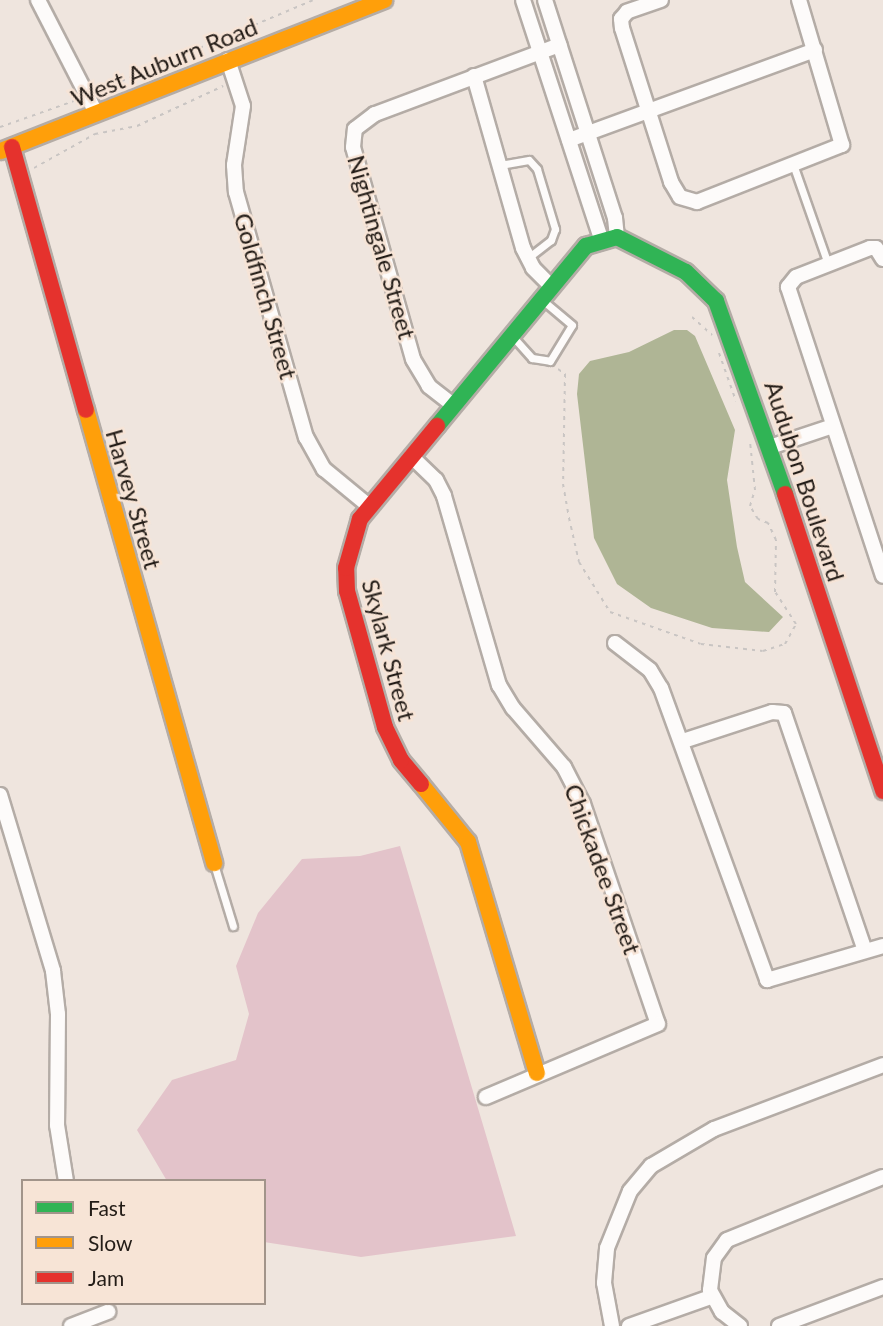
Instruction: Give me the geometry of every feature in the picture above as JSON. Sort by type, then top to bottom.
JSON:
[{"type":"street","points":[[38,0],[96,113]]},
{"type":"street","name":"West Auburn Road","points":[[6,149],[384,0]]},
{"type":"street","points":[[523,0],[569,140],[609,237]]},
{"type":"street","points":[[545,0],[615,218],[609,237]]},
{"type":"street","points":[[661,0],[621,19],[671,182],[680,197],[689,201],[706,200],[842,145],[799,0]]},
{"type":"street","name":"Nightingale Street","points":[[453,405],[429,386],[414,359],[352,138],[362,121],[375,114],[560,44]]},
{"type":"street","points":[[569,140],[650,114],[815,50]]},
{"type":"street","name":"Goldfinch Street","points":[[228,60],[243,106],[234,165],[236,192],[306,437],[324,469],[370,507]]},
{"type":"street","points":[[474,76],[528,259],[547,293]]},
{"type":"street","name":"Harvey Street","points":[[6,149],[214,863]]},
{"type":"street","name":"Skylark Street","points":[[537,1073],[468,842],[401,760],[378,704],[345,579],[351,538],[370,507],[578,253],[609,237]]},
{"type":"street","name":"Audubon Boulevard","points":[[609,237],[686,272],[709,290],[736,346],[883,791]]},
{"type":"street","points":[[883,259],[876,248],[870,248],[796,277],[788,287],[883,576]]},
{"type":"street","points":[[770,447],[832,426]]},
{"type":"street","name":"Chickadee Street","points":[[411,456],[431,474],[443,496],[499,685],[513,708],[564,767],[583,804],[658,1024],[537,1073]]},
{"type":"street","points":[[615,643],[655,677],[683,741],[767,979],[883,946]]},
{"type":"street","points":[[683,741],[784,713],[865,951]]},
{"type":"street","points":[[0,795],[53,971],[58,1014],[57,1125],[66,1179]]},
{"type":"street","points":[[612,1326],[604,1283],[607,1248],[630,1191],[651,1166],[714,1129],[883,1065]]},
{"type":"street","points":[[486,1097],[537,1073]]},
{"type":"street","points":[[740,1326],[729,1319],[711,1297],[711,1268],[727,1240],[883,1177]]},
{"type":"street","points":[[779,1326],[883,1287]]},
{"type":"street","points":[[629,1326],[711,1297]]},
{"type":"street","points":[[71,1326],[109,1314]]},
{"type":"lane","points":[[499,165],[529,160],[537,169],[555,229],[551,240],[528,259]]},
{"type":"lane","points":[[794,166],[828,264]]},
{"type":"lane","points":[[511,335],[532,358],[550,361],[572,325],[547,293]]},
{"type":"lane","points":[[214,863],[233,926]]},
{"type":"path","points":[[0,127],[88,96],[313,0]]},
{"type":"path","points":[[27,170],[95,134],[137,126],[222,86]]},
{"type":"path","points":[[692,317],[713,336]]},
{"type":"path","points":[[716,346],[740,411]]},
{"type":"path","points":[[550,361],[565,374],[562,484],[579,562],[610,612],[701,644],[763,651],[785,644],[796,624],[775,592],[776,540],[768,523],[758,519],[750,506],[755,489],[748,433]]},
{"type":"shaded area","points":[[674,330],[687,330],[695,336],[735,430],[727,480],[737,547],[745,582],[783,617],[769,632],[712,628],[651,608],[617,584],[594,538],[577,394],[579,374],[590,361],[629,352]]},
{"type":"shaded area","points":[[400,846],[516,1236],[361,1257],[266,1242],[266,1179],[166,1179],[137,1130],[172,1080],[236,1060],[249,1014],[236,966],[258,913],[302,859],[360,856]]},
{"type":"traffic: fast","points":[[437,426],[586,246],[617,237],[686,272],[716,301],[785,494]]},
{"type":"traffic: slow","points":[[1,151],[384,0]]},
{"type":"traffic: slow","points":[[86,410],[214,863]]},
{"type":"traffic: slow","points":[[421,784],[468,842],[537,1073]]},
{"type":"traffic: jam","points":[[12,147],[86,410]]},
{"type":"traffic: jam","points":[[421,784],[401,760],[385,727],[347,591],[346,568],[360,519],[437,426]]},
{"type":"traffic: jam","points":[[785,494],[883,791]]}]
